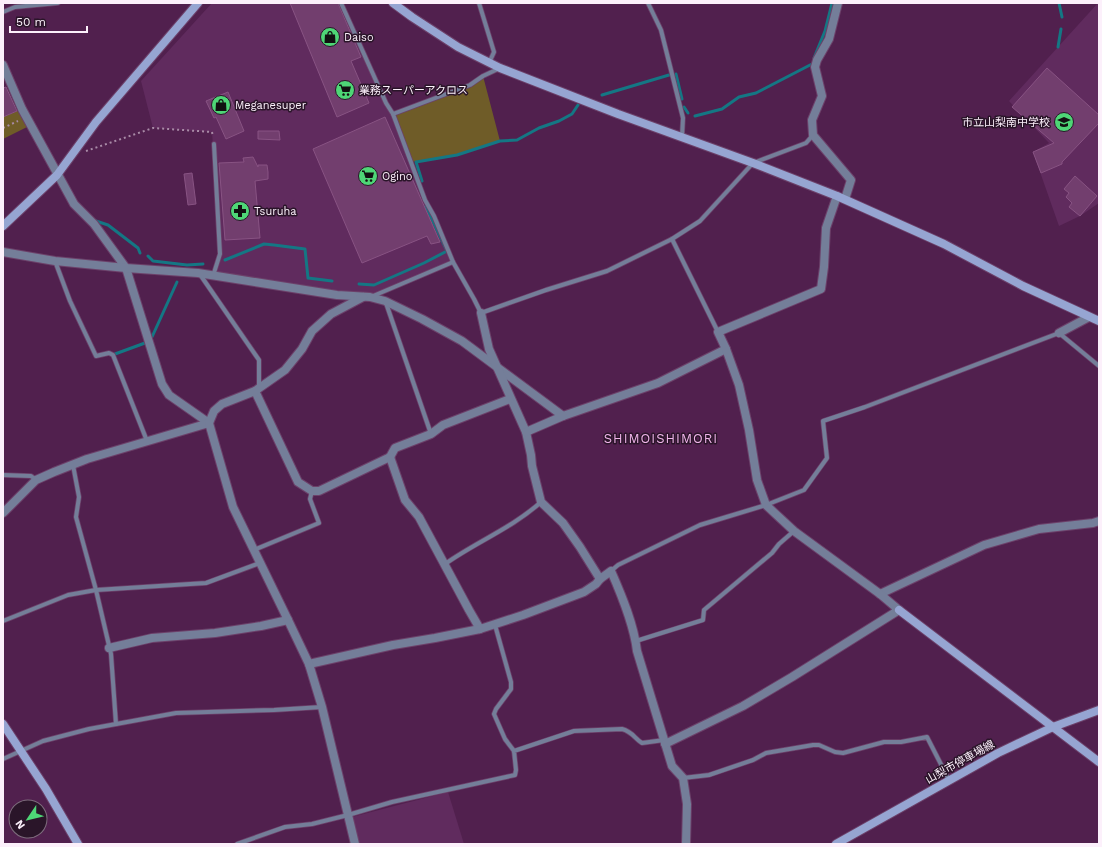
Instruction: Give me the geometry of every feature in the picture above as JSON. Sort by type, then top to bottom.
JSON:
[{"type":"street","points":[[3,226],[57,175],[96,122],[198,3]]},
{"type":"street","points":[[393,3],[438,34],[500,68],[845,199],[944,244],[1024,286],[1099,321]]},
{"type":"street","points":[[838,3],[830,39],[817,60],[815,67],[822,96],[812,120],[813,135],[851,180],[845,199]]},
{"type":"street","points":[[3,65],[26,117],[74,204],[94,224],[126,268],[162,384],[169,395],[209,423]]},
{"type":"street","points":[[837,196],[826,228],[821,289],[718,332],[739,384],[749,430],[757,480],[766,505],[794,531],[880,594],[1099,762]]},
{"type":"street","points":[[3,252],[55,260],[126,268],[198,273],[386,301],[462,341],[563,416]]},
{"type":"street","points":[[355,844],[322,707],[309,664],[233,506],[209,423],[214,411],[222,404],[257,390],[285,370],[302,349],[312,331],[331,314],[367,297]]},
{"type":"street","points":[[481,313],[489,349],[526,432],[540,502],[563,523],[600,579]]},
{"type":"street","points":[[1059,333],[1089,317]]},
{"type":"street","points":[[526,432],[563,416],[658,383],[726,349]]},
{"type":"street","points":[[257,390],[298,482],[312,491],[319,491],[390,457],[395,448],[431,434],[443,426],[510,399]]},
{"type":"street","points":[[3,513],[36,480],[87,459],[209,423]]},
{"type":"street","points":[[390,457],[406,500],[419,517],[480,629]]},
{"type":"street","points":[[880,594],[984,545],[1040,529],[1099,521]]},
{"type":"street","points":[[309,664],[393,645],[435,638],[495,625],[584,592],[612,571],[636,641],[637,651],[672,766],[683,778],[687,804],[686,844]]},
{"type":"street","points":[[664,742],[743,706],[900,610]]},
{"type":"street","points":[[109,648],[152,638],[215,632],[260,626],[288,620]]},
{"type":"street","name":"山梨市停車場線","points":[[836,844],[998,754],[1053,727],[1099,710]]},
{"type":"street","points":[[3,724],[46,789],[78,844]]},
{"type":"lane","points":[[3,12],[15,7],[58,3]]},
{"type":"lane","points":[[342,3],[392,114],[425,200],[434,216],[453,262],[481,313],[546,290],[607,272],[672,238],[700,221],[753,163],[806,143],[813,135]]},
{"type":"lane","points":[[479,3],[494,52],[489,63]]},
{"type":"lane","points":[[648,3],[661,30],[683,118],[682,137]]},
{"type":"lane","points":[[392,114],[470,85],[483,76],[500,68]]},
{"type":"lane","points":[[213,276],[220,254],[214,144]]},
{"type":"lane","points":[[672,238],[718,332]]},
{"type":"lane","points":[[55,260],[70,301],[96,356],[109,353],[113,355],[147,442]]},
{"type":"lane","points":[[367,297],[453,262]]},
{"type":"lane","points":[[198,273],[259,360],[257,390]]},
{"type":"lane","points":[[386,301],[431,434]]},
{"type":"lane","points":[[612,571],[618,565],[700,525],[766,505],[804,490],[827,458],[823,421],[865,407],[1059,333],[1099,366]]},
{"type":"lane","points":[[73,465],[79,497],[76,517],[96,590],[109,648],[116,724]]},
{"type":"lane","points":[[3,475],[31,476],[36,480]]},
{"type":"lane","points":[[254,550],[319,522],[310,498],[312,491]]},
{"type":"lane","points":[[445,564],[530,511],[540,502]]},
{"type":"lane","points":[[636,641],[703,620],[704,610],[772,553],[779,544],[794,531]]},
{"type":"lane","points":[[3,621],[68,595],[96,590],[206,583],[260,563]]},
{"type":"lane","points":[[237,844],[285,827],[312,824],[348,816],[392,802],[515,775],[516,770],[514,751],[505,739],[494,714],[499,704],[511,689],[511,682],[495,625]]},
{"type":"lane","points":[[3,759],[43,741],[116,724],[176,713],[322,707]]},
{"type":"lane","points":[[514,751],[574,731],[622,729],[630,731],[636,739],[642,743],[664,742]]},
{"type":"lane","points":[[683,778],[709,775],[753,760],[766,752],[813,745],[835,752],[843,752],[884,742],[901,742],[927,737],[949,780]]},
{"type":"path","points":[[3,128],[26,117]]},
{"type":"path","points":[[83,152],[153,128],[212,132],[214,144]]},
{"type":"shaded area","points":[[212,3],[342,3],[393,114],[425,200],[453,262],[370,297],[213,276],[220,253],[212,132],[153,128],[141,81]]},
{"type":"shaded area","name":"市立山梨南中学校","points":[[1098,3],[1099,203],[1080,216],[1059,226],[1033,152],[1049,143],[1009,101]]},
{"type":"shaded area","points":[[483,76],[500,141],[457,155],[411,162],[393,114],[470,85]]},
{"type":"shaded area","points":[[22,109],[31,125],[3,139],[3,117]]},
{"type":"shaded area","points":[[448,792],[464,844],[359,844],[352,817]]},
{"type":"building","points":[[290,3],[338,3],[361,57],[351,61],[369,103],[337,117]]},
{"type":"building","points":[[1047,68],[1099,115],[1099,123],[1062,162],[1062,164],[1041,173],[1033,152],[1054,143],[1012,107]]},
{"type":"building","points":[[6,87],[17,111],[3,117],[3,88]]},
{"type":"building","points":[[228,92],[244,131],[226,139],[216,117],[214,118],[206,101]]},
{"type":"building","name":"Ogino","points":[[385,117],[440,242],[431,244],[427,236],[362,263],[313,149]]},
{"type":"building","points":[[258,131],[279,131],[280,140],[258,139]]},
{"type":"building","name":"Tsuruha","points":[[253,157],[258,167],[258,165],[267,165],[268,172],[268,179],[255,181],[260,238],[225,240],[219,163],[244,162],[243,158]]},
{"type":"building","points":[[192,173],[196,204],[188,205],[184,174]]},
{"type":"building","points":[[1075,176],[1097,196],[1080,216],[1069,207],[1072,203],[1066,197],[1069,193],[1064,189]]},
{"type":"waterway","points":[[814,58],[825,31],[832,3]]},
{"type":"waterway","points":[[1059,3],[1062,17]]},
{"type":"waterway","points":[[1058,47],[1061,29]]},
{"type":"waterway","points":[[695,116],[722,109],[739,97],[756,93],[812,64]]},
{"type":"waterway","points":[[676,74],[682,99]]},
{"type":"waterway","points":[[602,95],[669,75]]},
{"type":"waterway","points":[[422,181],[416,162],[457,155],[500,141],[517,140],[539,128],[559,121],[572,114],[578,105]]},
{"type":"waterway","points":[[684,107],[688,113]]},
{"type":"waterway","points":[[359,284],[374,285],[447,251],[426,206]]},
{"type":"waterway","points":[[96,221],[108,225],[138,248],[140,253]]},
{"type":"waterway","points":[[225,260],[264,244],[305,249],[308,278],[332,281]]},
{"type":"waterway","points":[[148,256],[153,261],[187,265],[203,264]]},
{"type":"waterway","points":[[152,337],[177,282]]},
{"type":"waterway","points":[[115,354],[145,343]]},
{"type":"place","name":"Daiso","points":[[330,37]]},
{"type":"place","name":"業務スーパーアクロス","points":[[345,90]]},
{"type":"place","name":"Meganesuper","points":[[221,105]]},
{"type":"place","name":"市立山梨南中学校","points":[[1064,122]]},
{"type":"place","name":"Ogino","points":[[368,176]]},
{"type":"place","name":"Tsuruha","points":[[240,211]]},
{"type":"district","name":"SHIMOISHIMORI","points":[[661,438]]}]
